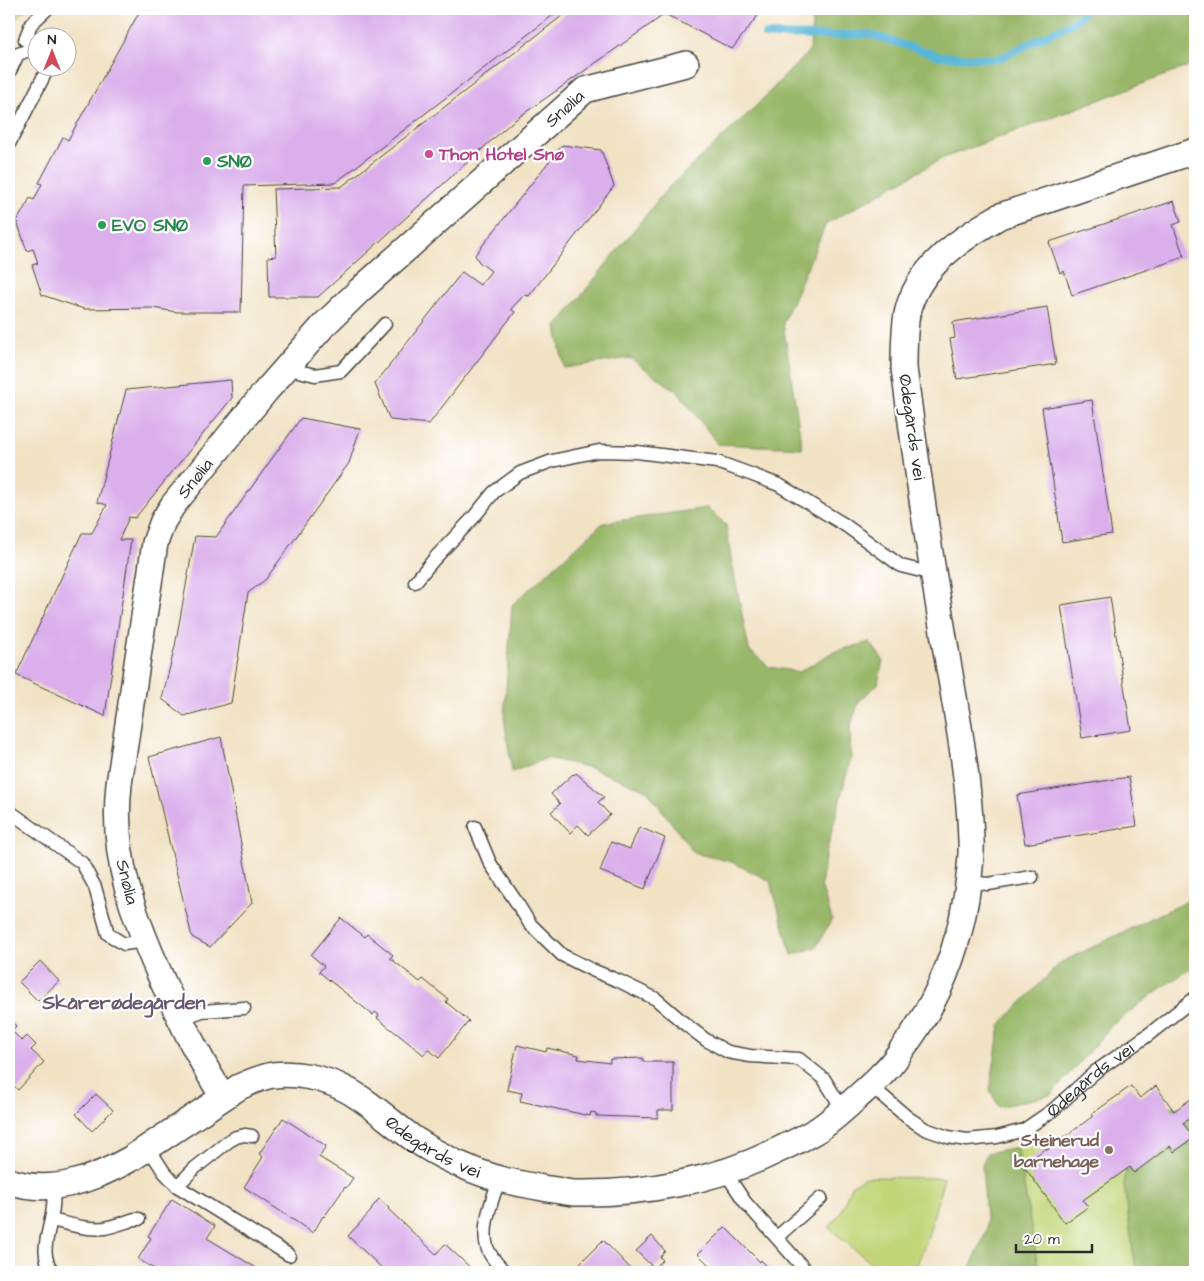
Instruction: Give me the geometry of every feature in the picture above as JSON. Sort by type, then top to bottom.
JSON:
[{"type":"street","name":"Snølia","points":[[223,1097],[180,1019],[145,941],[124,879],[120,855],[116,806],[155,543],[163,521],[173,505],[265,392],[324,325],[360,290],[585,90],[686,64]]},
{"type":"street","name":"Ødegårds vei","points":[[9,1182],[43,1187],[77,1182],[97,1175],[115,1168],[223,1097],[248,1083],[256,1079],[272,1076],[291,1075],[305,1076],[344,1088],[416,1141],[444,1157],[499,1179],[574,1193],[631,1190],[676,1184],[725,1172],[754,1162],[822,1127],[871,1086],[887,1070],[916,1032],[933,1004],[947,970],[962,922],[972,843],[963,757],[933,574],[904,368],[904,340],[908,312],[916,289],[930,270],[946,251],[971,232],[1000,216],[1195,151]]},
{"type":"lane","points":[[30,28],[31,24],[47,9]]},
{"type":"lane","points":[[9,72],[18,54],[28,50]]},
{"type":"lane","points":[[9,144],[42,78]]},
{"type":"lane","points":[[286,368],[315,375],[341,371],[385,324]]},
{"type":"lane","points":[[415,582],[494,492],[520,473],[552,461],[600,451],[637,452],[717,462],[750,474],[779,485],[845,525],[901,566],[933,574]]},
{"type":"lane","points":[[9,811],[82,863],[95,887],[108,934],[124,944],[145,941]]},
{"type":"lane","points":[[475,827],[490,863],[530,924],[562,955],[656,999],[684,1024],[706,1040],[728,1052],[750,1056],[799,1059],[824,1079],[843,1110]]},
{"type":"lane","points":[[968,882],[988,884],[1032,877]]},
{"type":"lane","name":"Ødegårds vei","points":[[871,1086],[907,1117],[926,1129],[948,1137],[967,1140],[997,1137],[1024,1130],[1052,1110],[1095,1072],[1148,1035],[1195,998]]},
{"type":"lane","points":[[180,1019],[202,1011],[244,1008]]},
{"type":"lane","points":[[177,1186],[195,1168],[229,1141],[245,1135],[252,1136]]},
{"type":"lane","points":[[148,1147],[164,1172],[177,1186],[289,1255]]},
{"type":"lane","points":[[725,1172],[745,1202],[807,1272]]},
{"type":"lane","points":[[499,1179],[487,1219],[486,1235],[487,1247],[505,1272]]},
{"type":"lane","points":[[53,1186],[54,1207],[45,1251],[46,1260],[54,1272]]},
{"type":"lane","points":[[777,1237],[821,1198]]},
{"type":"lane","points":[[51,1220],[82,1228],[106,1228],[139,1219]]},
{"type":"green space","points":[[9,9],[26,9],[9,25]]},
{"type":"green space","points":[[811,9],[1195,9],[1195,64],[941,159],[826,224],[783,323],[802,448],[718,444],[678,392],[630,358],[564,368],[556,327],[666,190],[755,107],[810,50],[813,12]]},
{"type":"green space","points":[[707,508],[726,525],[749,650],[769,667],[799,672],[833,652],[870,642],[883,660],[878,684],[859,701],[850,727],[851,757],[825,857],[821,886],[832,919],[816,947],[792,955],[770,881],[732,862],[694,853],[647,790],[591,768],[547,758],[512,772],[504,717],[512,605],[603,523]]},
{"type":"green space","points":[[1195,897],[1195,966],[1158,990],[1111,1026],[1051,1095],[999,1107],[990,1090],[1000,1025],[1060,963]]},
{"type":"green space","points":[[1143,1100],[1195,1112],[1195,1272],[1136,1272],[1124,1185],[1129,1151]]},
{"type":"green space","points":[[1109,1124],[1129,1151],[1124,1185],[1136,1272],[1039,1272],[1017,1147]]},
{"type":"green space","points":[[1017,1147],[1039,1272],[968,1272],[987,1230],[982,1166],[987,1153]]},
{"type":"green space","points":[[865,1177],[944,1178],[927,1240],[914,1272],[882,1272],[829,1228],[841,1212],[851,1186]]},
{"type":"building","name":"SNØ","points":[[141,9],[561,9],[335,183],[244,186],[241,312],[177,312],[152,308],[84,309],[42,295],[32,265],[38,263],[33,249],[27,251],[17,221],[30,198],[34,200],[42,184],[39,183],[63,137],[68,140]]},
{"type":"building","name":"Thon Hotel Snø","points":[[571,9],[763,9],[732,49],[665,14],[512,122],[318,297],[269,297],[268,257],[276,256],[273,189],[341,187]]},
{"type":"building","points":[[562,145],[601,150],[614,186],[529,296],[524,295],[511,309],[515,312],[429,424],[390,420],[375,384],[462,272],[480,285],[491,271],[479,262],[475,255]]},
{"type":"building","points":[[1174,201],[1181,222],[1173,225],[1184,257],[1072,295],[1064,271],[1060,273],[1049,242]]},
{"type":"building","points":[[1047,307],[1056,364],[957,379],[950,339],[955,338],[953,322]]},
{"type":"building","points":[[231,380],[232,398],[135,518],[129,517],[119,540],[131,540],[105,716],[16,675],[82,533],[92,533],[107,505],[97,502],[126,390]]},
{"type":"building","points":[[1092,400],[1112,534],[1062,542],[1042,408]]},
{"type":"building","points":[[301,418],[360,429],[349,463],[266,579],[248,593],[231,703],[184,716],[162,699],[175,646],[195,536],[216,537]]},
{"type":"building","points":[[1110,597],[1131,730],[1082,738],[1061,605]]},
{"type":"building","points":[[221,737],[252,903],[210,947],[192,937],[149,757]]},
{"type":"building","points":[[576,773],[604,797],[598,802],[610,815],[588,835],[578,825],[570,833],[551,812],[560,804],[551,794]]},
{"type":"building","points":[[1129,777],[1137,826],[1025,844],[1017,795]]},
{"type":"building","points":[[639,827],[665,838],[645,889],[600,871],[611,842],[630,849]]},
{"type":"building","points":[[341,918],[365,937],[367,934],[393,955],[390,958],[420,982],[423,979],[448,999],[446,1002],[469,1021],[439,1058],[428,1049],[424,1055],[377,1018],[379,1015],[375,1012],[373,1015],[319,972],[324,966],[311,955]]},
{"type":"building","points":[[40,961],[59,981],[38,1001],[19,982]]},
{"type":"building","points":[[9,1019],[16,1026],[12,1031],[22,1041],[27,1036],[36,1045],[31,1050],[44,1062],[18,1090],[9,1081]]},
{"type":"building","points":[[517,1045],[546,1052],[547,1048],[579,1055],[578,1059],[610,1063],[610,1059],[643,1058],[643,1062],[673,1062],[673,1110],[658,1110],[658,1118],[596,1116],[596,1113],[591,1112],[590,1116],[520,1101],[522,1093],[507,1090]]},
{"type":"building","points":[[1131,1086],[1140,1098],[1156,1086],[1174,1111],[1195,1096],[1195,1114],[1183,1123],[1194,1138],[1174,1152],[1170,1146],[1134,1173],[1130,1167],[1083,1200],[1088,1207],[1065,1223],[1023,1165],[1046,1148],[1047,1150]]},
{"type":"building","points":[[96,1094],[113,1110],[92,1131],[76,1114]]},
{"type":"building","points":[[283,1118],[326,1146],[319,1157],[353,1178],[323,1216],[313,1233],[244,1187],[263,1157],[259,1154]]},
{"type":"building","points":[[172,1199],[215,1226],[207,1238],[258,1269],[255,1272],[159,1272],[138,1259],[151,1238],[148,1236]]},
{"type":"building","points":[[379,1199],[436,1254],[445,1244],[475,1272],[386,1272],[348,1236],[372,1210]]},
{"type":"building","points":[[725,1227],[760,1262],[761,1260],[773,1272],[716,1272],[698,1254]]},
{"type":"building","points":[[652,1236],[665,1251],[660,1257],[663,1260],[654,1268],[636,1251]]},
{"type":"building","points":[[603,1240],[634,1272],[571,1272]]},
{"type":"waterway","points":[[765,35],[829,36],[869,34],[940,56],[998,59],[1074,22],[1086,9]]},
{"type":"place","name":"Thon Hotel Snø","points":[[429,154]]},
{"type":"place","name":"SNØ","points":[[207,161]]},
{"type":"place","name":"EVO SNØ","points":[[102,225]]},
{"type":"place","name":"Steinerud barnehage","points":[[1109,1150]]},
{"type":"district","name":"Skårerødegården","points":[[124,1003]]}]
